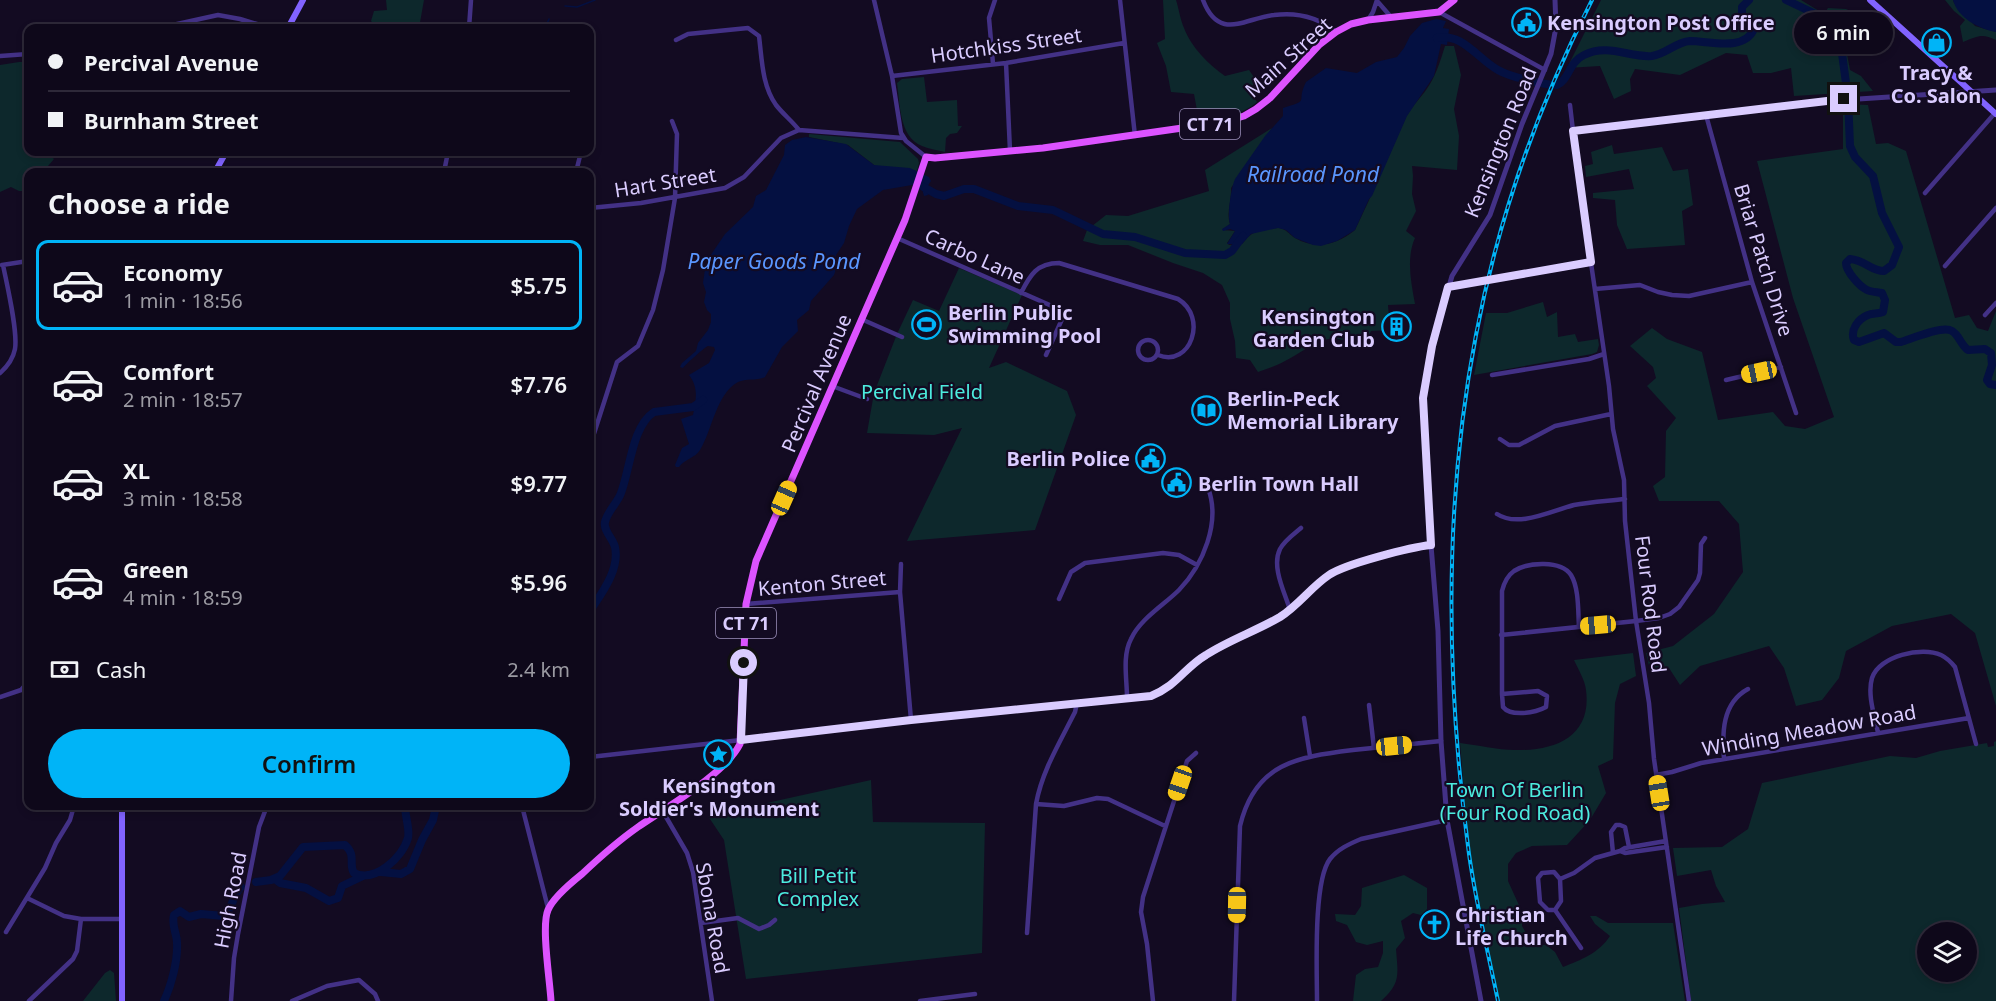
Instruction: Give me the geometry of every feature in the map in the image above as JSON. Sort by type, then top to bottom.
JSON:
[{"type":"main road","points":[[290,24],[303,0]]},
{"type":"main road","points":[[1439,12],[1454,0]]},
{"type":"main road","points":[[1870,0],[1996,114]]},
{"type":"main road","name":"Main Street","points":[[926,158],[1010,151],[1135,136],[1224,122],[1244,116],[1256,109],[1270,98],[1319,45],[1351,24],[1439,12]]},
{"type":"main road","name":"Percival Avenue","points":[[741,740],[747,604],[756,561],[897,238],[926,158]]},
{"type":"main road","points":[[551,1001],[545,923],[548,909],[568,886],[636,828],[718,770],[736,752],[741,740]]},
{"type":"main road","points":[[122,810],[122,1001]]},
{"type":"street","points":[[470,24],[471,0]]},
{"type":"street","points":[[874,0],[892,76],[898,121],[903,138],[926,158]]},
{"type":"street","points":[[993,64],[989,18],[995,0]]},
{"type":"street","points":[[1120,0],[1135,136]]},
{"type":"street","points":[[1203,0],[1212,16],[1227,24],[1245,24],[1275,15],[1294,14],[1324,22],[1336,32]]},
{"type":"street","name":"Kensington Road","points":[[1481,1001],[1447,820],[1423,398],[1430,354],[1448,287],[1458,264],[1490,215],[1553,48],[1556,31],[1555,0]]},
{"type":"street","points":[[1368,20],[1377,1],[1391,17]]},
{"type":"street","points":[[1439,12],[1545,70]]},
{"type":"street","points":[[177,24],[218,15],[257,24]]},
{"type":"street","points":[[676,40],[688,34],[748,28],[759,36],[768,91],[778,108],[793,121],[799,130],[903,138]]},
{"type":"street","name":"Hotchkiss Street","points":[[892,76],[1006,63],[1124,43]]},
{"type":"street","points":[[0,56],[24,54]]},
{"type":"street","points":[[1006,63],[1010,151]]},
{"type":"street","points":[[1573,131],[1844,99],[1996,90]]},
{"type":"street","name":"Four Rod Road","points":[[1570,105],[1611,414],[1622,465],[1625,521],[1636,621],[1689,1001]]},
{"type":"street","points":[[1925,193],[1996,114]]},
{"type":"street","name":"Briar Patch Drive","points":[[1706,115],[1752,282],[1796,413]]},
{"type":"street","points":[[594,434],[617,362],[638,346],[653,310],[663,270],[675,198],[677,134],[672,121]]},
{"type":"street","name":"Hart Street","points":[[594,208],[623,206],[719,190],[731,185],[754,168],[781,138],[799,130]]},
{"type":"street","points":[[1945,266],[1996,208]]},
{"type":"street","name":"Carbo Lane","points":[[897,238],[1063,312],[1063,317],[1046,356]]},
{"type":"street","points":[[0,373],[7,367],[15,348],[15,335],[2,265],[24,262]]},
{"type":"street","points":[[1448,287],[1591,262]]},
{"type":"street","points":[[1021,293],[1028,278],[1037,268],[1059,263],[1178,299],[1187,306],[1193,317],[1192,339],[1185,349],[1175,356],[1158,355]]},
{"type":"street","points":[[1595,289],[1640,285],[1672,295],[1689,296],[1752,282]]},
{"type":"street","points":[[1985,315],[1996,303]]},
{"type":"street","points":[[861,319],[902,337]]},
{"type":"street","points":[[1145,341],[1154,342],[1158,346],[1158,355],[1150,361],[1144,360],[1140,356],[1139,347],[1145,341]]},
{"type":"street","points":[[1492,375],[1589,359],[1604,354]]},
{"type":"street","points":[[1726,380],[1781,368]]},
{"type":"street","points":[[832,386],[867,399]]},
{"type":"street","points":[[1500,439],[1509,445],[1519,445],[1555,426],[1611,414]]},
{"type":"street","points":[[1127,698],[1126,658],[1131,636],[1183,585],[1197,565],[1210,529],[1212,507],[1208,488]]},
{"type":"street","points":[[1497,514],[1510,519],[1542,515],[1574,505],[1625,499]]},
{"type":"street","points":[[1290,610],[1277,568],[1277,558],[1285,541],[1301,528]]},
{"type":"street","points":[[1501,634],[1636,621],[1670,614],[1679,607],[1698,580],[1701,544],[1705,538]]},
{"type":"street","points":[[594,757],[911,720],[1151,696],[1164,691],[1176,682],[1193,664],[1207,654],[1290,610],[1329,575],[1344,567],[1431,545]]},
{"type":"street","points":[[1059,598],[1071,572],[1085,563],[1172,553],[1197,565]]},
{"type":"street","points":[[901,564],[900,592],[911,720]]},
{"type":"street","points":[[1502,694],[1538,691],[1547,696],[1548,702],[1541,710],[1512,713],[1507,712],[1503,707],[1502,694],[1501,634],[1503,583],[1515,570],[1545,564],[1560,566],[1573,578],[1579,627]]},
{"type":"street","name":"Kenton Street","points":[[747,604],[900,592]]},
{"type":"street","points":[[1878,733],[1871,693],[1873,675],[1878,667],[1884,662],[1904,655],[1933,652],[1949,660],[1958,676],[1976,744]]},
{"type":"street","points":[[0,697],[21,690],[24,687]]},
{"type":"street","points":[[1724,759],[1723,726],[1733,702],[1739,694],[1748,689]]},
{"type":"street","points":[[1027,933],[1036,804],[1044,773],[1075,712],[1077,703]]},
{"type":"street","points":[[1369,705],[1374,748]]},
{"type":"street","points":[[1304,717],[1310,756]]},
{"type":"street","name":"Winding Meadow Road","points":[[1656,775],[1724,759],[1969,718]]},
{"type":"street","points":[[1234,1001],[1238,844],[1243,813],[1258,787],[1269,775],[1296,760],[1310,756],[1441,741]]},
{"type":"street","points":[[1153,1001],[1141,912],[1143,897],[1187,761],[1196,753]]},
{"type":"street","points":[[1036,804],[1064,806],[1097,798],[1108,799],[1165,826]]},
{"type":"street","points":[[6,932],[70,820],[73,810]]},
{"type":"street","name":"High Road","points":[[231,1001],[238,934],[259,827],[265,810]]},
{"type":"street","points":[[523,810],[548,909]]},
{"type":"street","name":"Sbona Road","points":[[662,810],[687,853],[693,872],[712,1001]]},
{"type":"street","points":[[1317,1001],[1319,893],[1330,859],[1348,844],[1447,820]]},
{"type":"street","points":[[1613,853],[1611,832],[1616,825],[1625,827],[1629,847]]},
{"type":"street","points":[[1560,879],[1574,873],[1595,858],[1629,847],[1666,844]]},
{"type":"street","points":[[1620,851],[1625,853],[1666,844]]},
{"type":"street","points":[[1554,872],[1560,879],[1561,901],[1555,910],[1548,910],[1540,902],[1538,878],[1542,873],[1554,872]]},
{"type":"street","points":[[27,898],[63,916],[81,919],[122,919]]},
{"type":"street","points":[[1555,910],[1581,948]]},
{"type":"street","points":[[701,923],[738,918],[759,929],[769,926],[775,920]]},
{"type":"street","points":[[29,1001],[73,959],[77,951],[81,919]]},
{"type":"street","points":[[292,1001],[327,986],[359,980],[375,994],[378,1001]]},
{"type":"street","points":[[920,1001],[975,994]]},
{"type":"green space","points":[[386,0],[424,0],[420,24],[374,24],[371,21],[374,11],[387,10]]},
{"type":"green space","points":[[1163,0],[1176,0],[1183,25],[1191,42],[1219,72],[1225,76],[1249,70],[1256,80],[1250,91],[1257,102],[1238,113],[1199,121],[1194,94],[1171,92],[1166,66],[1157,43],[1165,39]]},
{"type":"green space","points":[[1601,0],[1801,0],[1824,14],[1828,8],[1846,9],[1857,14],[1849,22],[1852,35],[1852,43],[1847,54],[1850,70],[1861,76],[1873,91],[1794,96],[1791,68],[1771,73],[1753,73],[1747,55],[1726,53],[1680,75],[1635,69],[1630,79],[1631,91],[1614,99],[1600,66],[1567,68]]},
{"type":"green space","points":[[1945,0],[1953,0],[1975,26],[1996,32],[1996,40],[1980,36],[1963,42],[1960,26],[1965,20]]},
{"type":"green space","points":[[1445,46],[1454,46],[1461,75],[1454,109],[1459,136],[1457,170],[1412,166],[1412,194],[1416,211],[1406,231],[1415,238],[1410,262],[1415,304],[1388,305],[1390,330],[1371,331],[1366,342],[1361,343],[1328,339],[1282,363],[1258,372],[1250,360],[1236,358],[1230,303],[1222,285],[1203,273],[1128,245],[1100,245],[1083,241],[1087,230],[1106,215],[1128,216],[1209,191],[1205,170],[1272,128],[1231,188],[1230,224],[1222,230],[1235,231],[1227,243],[1229,245],[1242,244],[1255,233],[1276,228],[1284,229],[1295,238],[1310,244],[1326,244],[1341,239],[1355,230],[1406,117],[1430,84]]},
{"type":"green space","points":[[24,62],[24,156],[51,156],[54,159],[48,166],[24,168],[24,191],[11,187],[0,192],[0,65]]},
{"type":"green space","points":[[924,77],[927,102],[957,100],[958,126],[962,126],[957,133],[950,134],[946,138],[945,152],[914,142],[902,119],[897,83],[902,79]]},
{"type":"green space","points":[[1843,104],[1868,105],[1876,144],[1888,143],[1906,151],[1955,318],[1969,315],[1977,328],[1988,331],[1996,311],[1996,706],[1975,633],[1951,614],[1892,626],[1846,651],[1839,678],[1822,700],[1796,706],[1784,668],[1769,646],[1700,666],[1680,685],[1669,668],[1650,670],[1646,653],[1673,646],[1714,614],[1743,572],[1739,524],[1719,501],[1659,501],[1653,486],[1665,477],[1666,431],[1676,418],[1647,386],[1656,378],[1653,367],[1630,346],[1652,328],[1667,339],[1702,352],[1718,420],[1773,412],[1785,426],[1805,429],[1834,417],[1793,298],[1757,161],[1843,149]]},
{"type":"green space","points":[[809,134],[900,142],[918,159],[917,171],[878,168],[848,145],[809,137]]},
{"type":"green space","points":[[1612,145],[1614,154],[1662,147],[1673,171],[1688,169],[1693,205],[1682,211],[1685,245],[1627,249],[1617,225],[1615,200],[1593,198],[1593,193],[1634,189],[1629,169],[1586,177],[1585,166],[1593,164],[1591,152]]},
{"type":"green space","name":"Percival Field","points":[[959,268],[1022,295],[989,368],[1006,362],[1067,391],[1076,415],[1035,530],[907,541],[962,428],[934,435],[867,433],[874,393],[913,300],[939,311]]},
{"type":"green space","points":[[1543,302],[1547,317],[1557,312],[1558,337],[1575,334],[1578,342],[1598,339],[1597,352],[1474,375],[1486,313],[1507,313]]},
{"type":"green space","name":"Town Of Berlin (Four Rod Road)","points":[[1633,653],[1636,676],[1620,684],[1615,703],[1613,759],[1598,766],[1606,793],[1590,820],[1567,845],[1532,846],[1516,853],[1508,864],[1508,881],[1523,914],[1522,926],[1533,945],[1546,945],[1555,952],[1563,967],[1583,959],[1606,942],[1610,936],[1595,924],[1590,916],[1596,916],[1608,923],[1673,923],[1685,1001],[1499,1001],[1474,879],[1460,743],[1515,750],[1544,748],[1557,744],[1577,729],[1583,719],[1586,706],[1583,678],[1574,660]]},
{"type":"green space","points":[[1996,741],[1996,1001],[1691,1001],[1679,908],[1725,902],[1716,886],[1711,870],[1677,876],[1673,848],[1722,847],[1748,829],[1762,783],[1890,756],[1916,758],[1940,751],[1987,743],[1988,747],[1994,746]]},
{"type":"green space","name":"Bill Petit Complex","points":[[871,780],[873,822],[985,823],[982,953],[746,979],[724,840],[708,816]]},
{"type":"green space","points":[[1404,875],[1427,888],[1427,909],[1421,915],[1413,913],[1401,921],[1405,938],[1396,949],[1397,978],[1392,989],[1381,1001],[1353,1001],[1356,975],[1365,969],[1378,967],[1383,953],[1383,941],[1367,945],[1356,942],[1347,925],[1336,921],[1335,914],[1355,915],[1361,906],[1362,888]]},
{"type":"green space","points":[[110,970],[114,973],[116,1001],[83,1001],[105,973]]},
{"type":"water","points":[[1953,0],[1996,0],[1996,32],[1970,22],[1959,12]]},
{"type":"water","name":"Railroad Pond","points":[[1436,19],[1446,21],[1443,28],[1449,29],[1447,45],[1441,44],[1434,76],[1407,116],[1355,230],[1337,241],[1321,246],[1295,238],[1286,230],[1278,228],[1251,234],[1242,244],[1227,244],[1235,231],[1230,229],[1223,231],[1222,229],[1230,224],[1230,202],[1235,179],[1265,136],[1283,116],[1283,108],[1300,102],[1306,82],[1326,68],[1357,73],[1376,62],[1397,57],[1410,36],[1422,23]]},
{"type":"water","name":"Paper Goods Pond","points":[[806,137],[846,144],[874,165],[910,168],[929,177],[931,181],[927,187],[928,195],[924,196],[922,189],[912,185],[883,190],[857,209],[844,243],[836,255],[834,275],[811,301],[809,310],[797,320],[798,331],[782,347],[765,377],[738,382],[724,395],[700,450],[676,467],[682,448],[689,444],[681,419],[693,415],[695,404],[695,389],[689,375],[709,363],[715,350],[714,347],[708,346],[683,368],[680,367],[696,351],[698,343],[711,322],[711,314],[704,302],[706,292],[703,283],[706,262],[725,234],[753,207],[756,196],[766,190],[784,155],[785,145],[792,140]]},
{"type":"waterway","points":[[565,6],[577,7],[595,0]]},
{"type":"waterway","points":[[1437,38],[1446,37],[1462,43],[1503,73],[1544,84],[1557,85],[1561,83],[1579,58],[1593,52],[1602,50],[1652,56],[1690,41],[1726,44],[1743,41],[1754,29],[1753,24],[1742,16],[1742,7],[1749,0]]},
{"type":"waterway","points":[[1786,0],[1824,18],[1834,24],[1839,31],[1848,98],[1850,146],[1855,157],[1873,176],[1882,213],[1899,247],[1892,265],[1884,271],[1860,261],[1850,259],[1846,263],[1860,285],[1869,291],[1882,293],[1885,300],[1883,312],[1868,315],[1858,322],[1853,332],[1854,340],[1859,342],[1884,333],[1896,342],[1901,342],[1935,331],[1952,331],[1968,350],[1985,349],[1991,353],[1992,365],[1987,380],[1990,384],[1996,385]]},
{"type":"waterway","points":[[547,24],[549,19]]},
{"type":"waterway","points":[[918,184],[944,196],[964,189],[974,189],[1018,206],[1053,210],[1103,234],[1135,237],[1185,253],[1225,255],[1232,251],[1243,236]]},
{"type":"waterway","points":[[594,605],[615,564],[615,547],[605,528],[605,522],[621,493],[641,427],[654,412],[693,407],[703,400]]},
{"type":"waterway","points":[[256,882],[280,876],[303,847],[345,845],[352,856],[354,873],[370,875],[379,872],[387,867],[405,846],[408,838],[405,810]]},
{"type":"waterway","points":[[381,872],[401,874],[410,869],[433,820],[435,810]]},
{"type":"waterway","points":[[275,879],[280,883],[306,888],[329,901],[338,898],[342,886],[363,876]]},
{"type":"waterway","points":[[164,1001],[176,958],[174,915],[180,911],[189,917],[201,914],[224,916],[241,887]]},
{"type":"railway","points":[[1498,1001],[1469,854],[1456,725],[1452,660],[1452,594],[1453,529],[1458,464],[1465,399],[1476,335],[1508,206],[1537,122],[1592,0]]},
{"type":"place","name":"Kensington Post Office","points":[[1526,22]]},
{"type":"place","name":"Tracy & Co. Salon","points":[[1936,42]]},
{"type":"place","name":"Berlin Public Swimming Pool","points":[[927,324]]},
{"type":"place","name":"Kensington Garden Club","points":[[1396,327]]},
{"type":"place","name":"Berlin-Peck Memorial Library","points":[[1206,410]]},
{"type":"place","name":"Berlin Police","points":[[1151,458]]},
{"type":"place","name":"Berlin Town Hall","points":[[1177,483]]},
{"type":"place","name":"Kensington Soldier's Monument","points":[[719,754]]},
{"type":"place","name":"Christian Life Church","points":[[1434,925]]},
{"type":"route","points":[[744,663],[741,740],[1151,696],[1164,691],[1207,654],[1290,610],[1329,575],[1344,567],[1431,545],[1423,398],[1426,370],[1448,287],[1591,262],[1573,131],[1844,99]]}]
